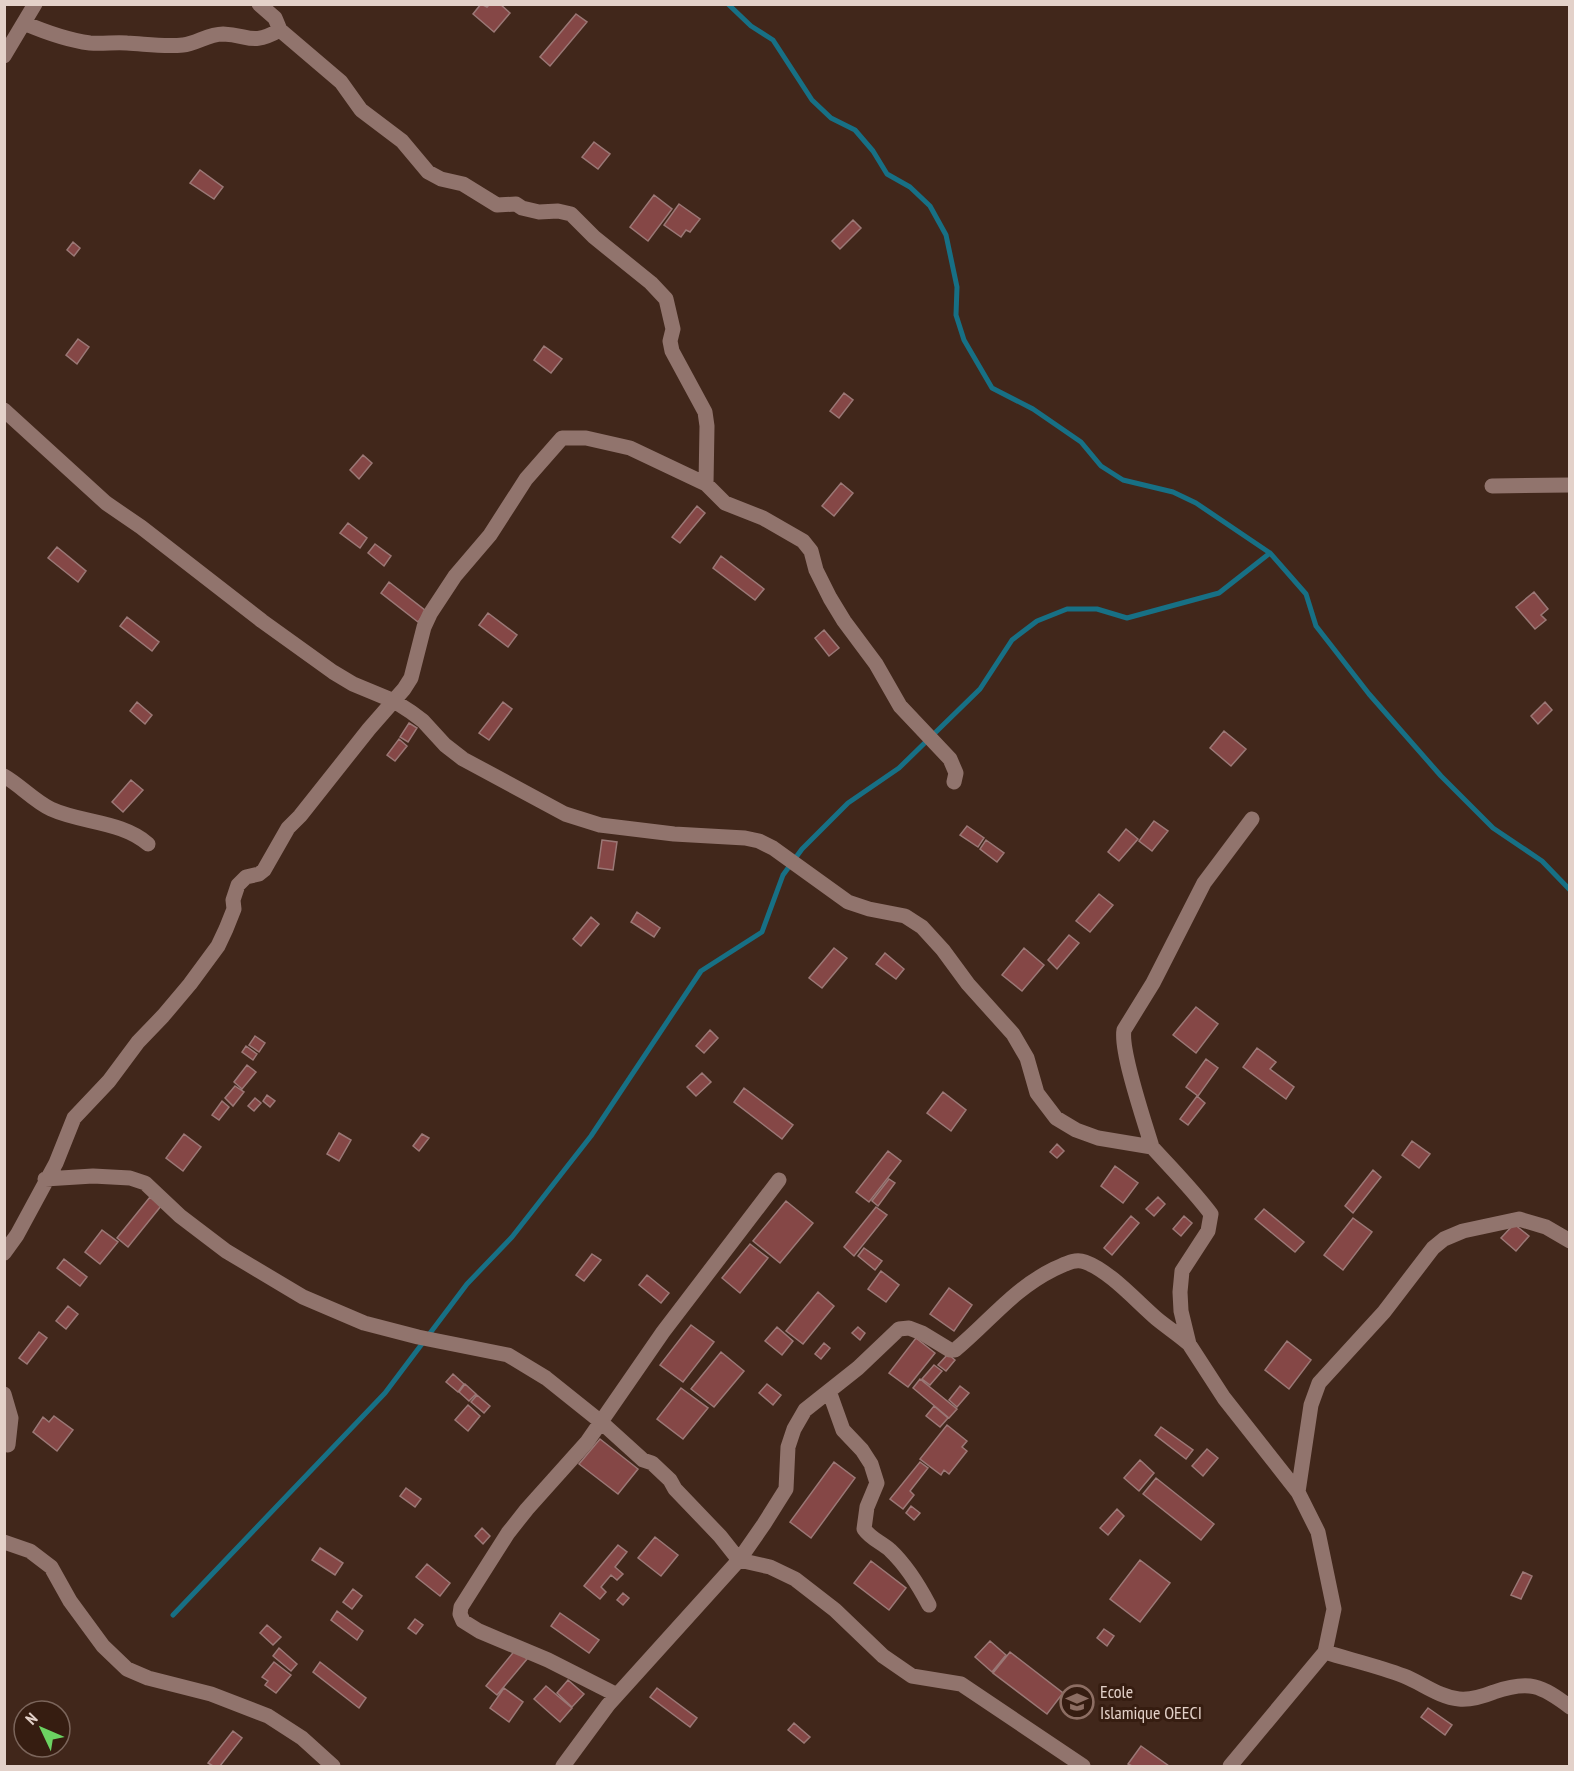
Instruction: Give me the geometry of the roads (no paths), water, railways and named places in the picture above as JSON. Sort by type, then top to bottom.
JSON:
[{"type":"street","points":[[4,56],[34,4]]},
{"type":"street","points":[[259,4],[275,18],[280,30],[341,82],[361,110],[402,141],[428,172],[441,179],[463,184],[497,205],[516,204],[522,208],[539,212],[558,211],[571,214],[594,237],[651,283],[666,299],[673,329],[670,341],[672,351],[705,412],[707,426],[706,484]]},
{"type":"street","points":[[24,23],[55,36],[89,43],[156,46],[185,45],[222,34],[258,39],[280,30]]},
{"type":"street","points":[[4,410],[106,503],[141,527],[262,621],[353,684],[394,701],[423,721],[445,745],[463,759],[565,814],[600,825],[759,841],[773,848],[848,902],[869,909],[891,912],[914,921],[943,950],[968,984],[1013,1034],[1027,1058],[1037,1093],[1056,1118],[1076,1130],[1098,1138],[1152,1147]]},
{"type":"street","points":[[4,1253],[17,1235],[45,1179],[56,1163],[74,1118],[109,1081],[138,1042],[182,994],[218,946],[234,909],[233,900],[238,885],[246,877],[260,874],[268,866],[273,852],[288,828],[411,678],[424,627],[430,614],[455,576],[490,535],[526,479],[562,438],[586,438],[630,448],[693,476],[706,484],[725,503],[763,518],[803,541],[811,551],[816,570],[830,598],[876,664],[900,706],[950,759],[956,773],[954,782]]},
{"type":"street","points":[[1492,486],[1569,484]]},
{"type":"street","points":[[4,776],[48,808],[70,817],[127,831],[148,844]]},
{"type":"street","points":[[1189,1344],[1181,1311],[1182,1271],[1208,1231],[1211,1214],[1195,1192],[1172,1171],[1152,1147],[1126,1053],[1124,1030],[1153,983],[1204,883],[1252,819]]},
{"type":"street","points":[[45,1179],[93,1176],[129,1178],[145,1183],[180,1216],[226,1251],[303,1297],[364,1323],[418,1337],[508,1355],[546,1378],[601,1422],[642,1460],[652,1463],[714,1529],[739,1560],[770,1568],[795,1579],[835,1610],[883,1656],[912,1676],[961,1684],[1083,1767]]},
{"type":"street","points":[[617,1695],[548,1660],[479,1632],[463,1621],[460,1614],[461,1607],[508,1533],[526,1509],[587,1442],[663,1332],[779,1180]]},
{"type":"street","points":[[1298,1492],[1311,1405],[1319,1383],[1384,1312],[1433,1248],[1444,1239],[1463,1231],[1519,1219],[1546,1227],[1569,1241]]},
{"type":"street","points":[[562,1767],[617,1695],[739,1560],[786,1489],[788,1446],[794,1429],[805,1410],[858,1368],[899,1329],[909,1328],[950,1350],[955,1350],[996,1310],[1033,1280],[1072,1261],[1084,1262],[1100,1271],[1189,1344],[1224,1398],[1298,1492],[1318,1532],[1334,1610],[1325,1652],[1230,1767]]},
{"type":"street","points":[[829,1391],[843,1430],[862,1450],[871,1464],[878,1483],[867,1507],[864,1528],[869,1536],[887,1548],[909,1569],[929,1605]]},
{"type":"street","points":[[5,1395],[12,1418],[8,1445]]},
{"type":"street","points":[[4,1542],[30,1551],[51,1567],[70,1601],[103,1646],[127,1669],[148,1678],[211,1694],[268,1716],[302,1738],[333,1767]]},
{"type":"street","points":[[1325,1652],[1405,1676],[1440,1694],[1459,1699],[1483,1696],[1515,1685],[1534,1686],[1556,1697],[1569,1707]]},
{"type":"waterway","points":[[728,4],[751,26],[773,40],[812,100],[831,118],[855,130],[873,151],[887,174],[910,187],[930,206],[946,235],[957,287],[956,315],[964,340],[992,388],[1033,409],[1081,442],[1101,466],[1123,480],[1173,492],[1196,503],[1270,553],[1306,594],[1316,626],[1369,694],[1441,776],[1493,828],[1542,861],[1570,890]]},
{"type":"waterway","points":[[173,1615],[385,1393],[467,1284],[512,1237],[591,1136],[701,971],[762,932],[783,875],[802,849],[848,803],[899,768],[980,689],[1012,640],[1037,621],[1067,609],[1097,609],[1127,618],[1219,593],[1270,553]]},
{"type":"place","name":"Ecole Islamique OEECI","points":[[1077,1702]]}]
